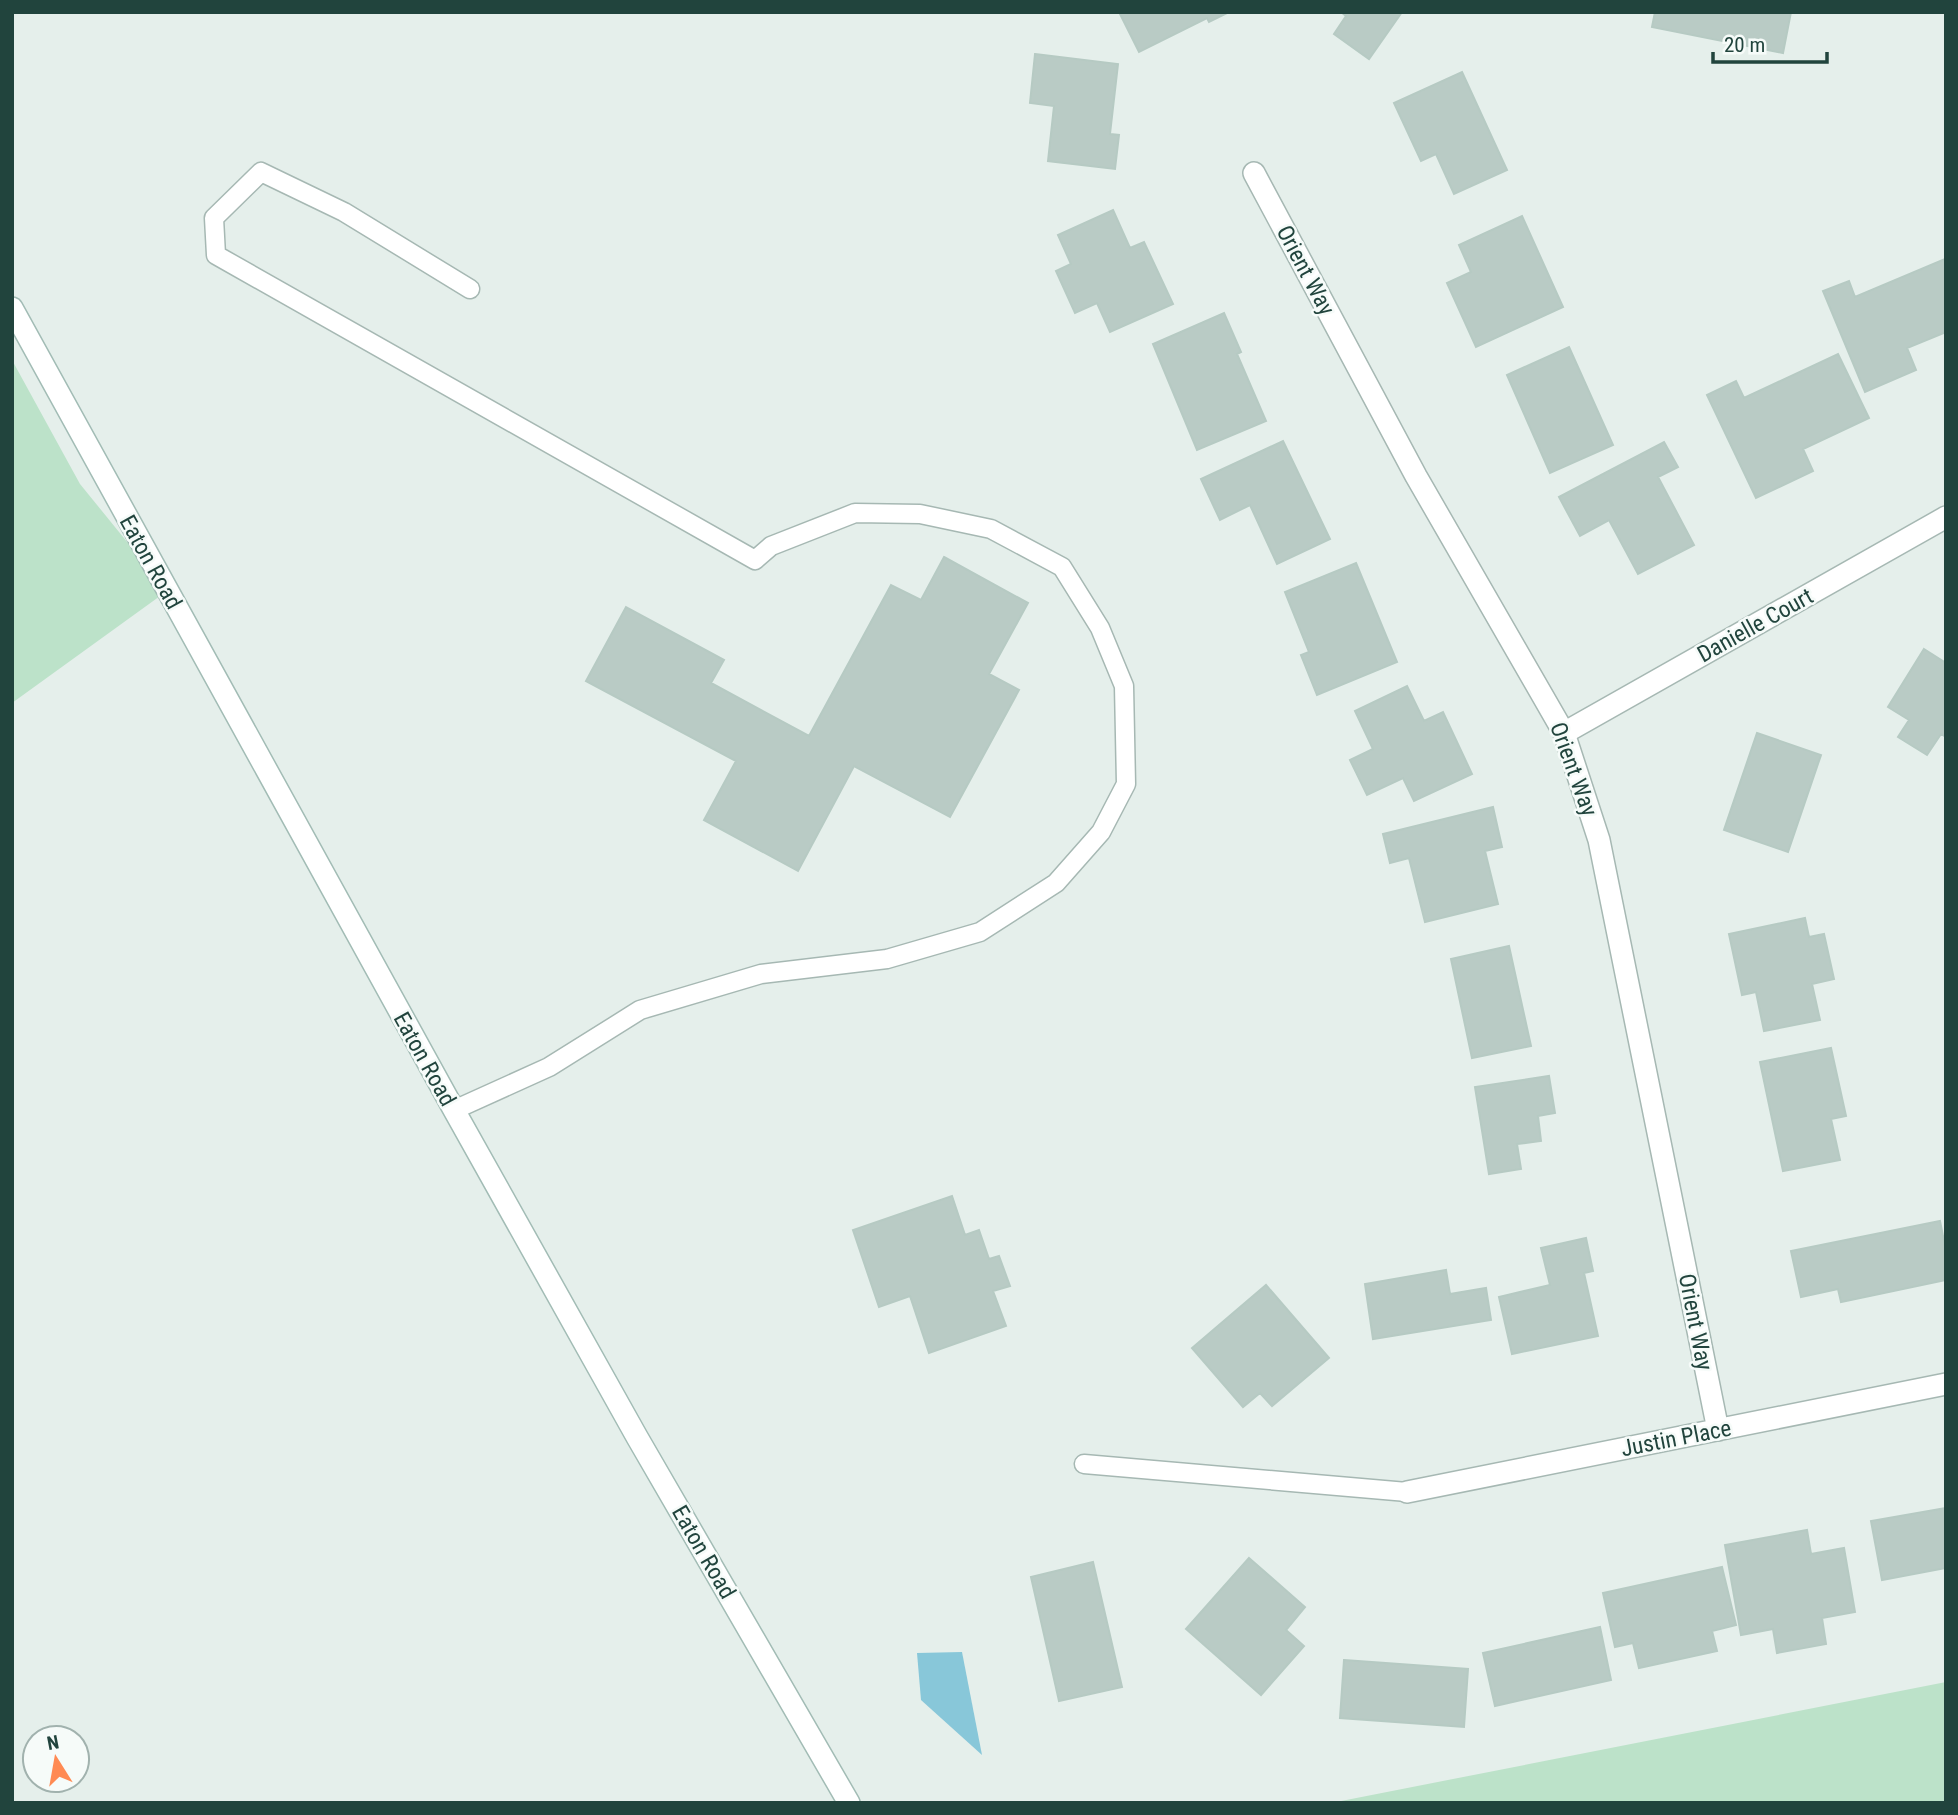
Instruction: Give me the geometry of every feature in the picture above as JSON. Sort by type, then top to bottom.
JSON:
[{"type":"street","name":"Orient Way","points":[[1254,173],[1416,476],[1564,733],[1599,840],[1717,1430]]},
{"type":"street","name":"Eaton Road","points":[[12,308],[637,1437],[849,1803]]},
{"type":"street","name":"Danielle Court","points":[[1564,733],[1946,517]]},
{"type":"street","name":"Justin Place","points":[[1407,1492],[1946,1384]]},
{"type":"lane","points":[[454,1110],[549,1067],[640,1010],[761,974],[887,958],[980,932],[1056,883],[1101,832],[1126,784],[1124,687],[1100,628],[1062,567],[991,529],[920,514],[856,513],[771,546],[755,560],[215,255],[214,218],[261,172],[344,212],[470,289]]},
{"type":"lane","points":[[1084,1464],[1407,1492]]},
{"type":"green space","points":[[12,360],[80,484],[167,591],[12,703]]},
{"type":"green space","points":[[1946,1682],[1946,1803],[1331,1803]]},
{"type":"water","points":[[962,1652],[982,1755],[921,1700],[917,1653]]},
{"type":"building","points":[[1119,12],[1229,12],[1209,22],[1207,18],[1139,52]]},
{"type":"building","points":[[1341,12],[1402,12],[1369,59],[1334,34],[1346,16]]},
{"type":"building","points":[[1655,12],[1791,12],[1783,53],[1652,27]]},
{"type":"building","points":[[1035,54],[1118,64],[1110,134],[1119,135],[1115,169],[1048,161],[1054,106],[1030,103]]},
{"type":"building","points":[[1462,72],[1507,170],[1454,194],[1436,154],[1421,161],[1394,103]]},
{"type":"building","points":[[1113,210],[1130,248],[1144,242],[1173,304],[1110,332],[1097,303],[1075,313],[1056,271],[1071,264],[1058,235]]},
{"type":"building","points":[[1522,216],[1563,307],[1476,347],[1447,283],[1471,272],[1459,245]]},
{"type":"building","points":[[1945,259],[1946,332],[1907,348],[1916,370],[1865,392],[1823,291],[1849,281],[1855,297]]},
{"type":"building","points":[[1224,313],[1241,352],[1237,354],[1266,421],[1197,450],[1153,344]]},
{"type":"building","points":[[1569,347],[1613,445],[1550,473],[1507,375]]},
{"type":"building","points":[[1838,354],[1869,418],[1803,449],[1813,471],[1756,498],[1707,395],[1736,381],[1744,398]]},
{"type":"building","points":[[1283,441],[1330,539],[1277,564],[1250,505],[1220,520],[1201,479]]},
{"type":"building","points":[[1664,442],[1678,467],[1658,477],[1694,545],[1638,574],[1609,520],[1580,536],[1559,497]]},
{"type":"building","points":[[944,557],[1028,603],[989,674],[1019,690],[950,817],[854,766],[798,871],[704,820],[736,761],[586,681],[626,607],[724,660],[711,683],[809,736],[891,585],[921,600]]},
{"type":"building","points":[[1356,563],[1397,662],[1317,695],[1301,655],[1309,652],[1285,592]]},
{"type":"building","points":[[1924,649],[1946,663],[1946,737],[1941,734],[1927,755],[1898,737],[1909,720],[1888,707]]},
{"type":"building","points":[[1407,686],[1424,721],[1443,712],[1472,774],[1414,801],[1403,778],[1367,795],[1350,760],[1373,749],[1355,711]]},
{"type":"building","points":[[1757,733],[1821,755],[1788,852],[1724,830]]},
{"type":"building","points":[[1493,807],[1502,847],[1485,851],[1498,904],[1425,922],[1409,858],[1390,863],[1383,834]]},
{"type":"building","points":[[1805,918],[1809,937],[1824,934],[1834,979],[1812,984],[1820,1020],[1764,1031],[1756,992],[1742,995],[1729,934]]},
{"type":"building","points":[[1509,946],[1531,1046],[1472,1058],[1451,959]]},
{"type":"building","points":[[1831,1048],[1846,1116],[1831,1119],[1840,1160],[1783,1171],[1760,1062]]},
{"type":"building","points":[[1549,1076],[1555,1113],[1538,1116],[1541,1141],[1517,1144],[1521,1169],[1489,1174],[1475,1087]]},
{"type":"building","points":[[952,1196],[965,1235],[979,1230],[989,1259],[999,1256],[1010,1286],[993,1291],[1006,1326],[929,1353],[910,1296],[879,1307],[853,1230]]},
{"type":"building","points":[[1940,1221],[1946,1251],[1946,1280],[1841,1302],[1838,1289],[1801,1297],[1791,1251]]},
{"type":"building","points":[[1586,1238],[1593,1271],[1584,1273],[1598,1336],[1512,1354],[1499,1297],[1550,1285],[1541,1248]]},
{"type":"building","points":[[1446,1270],[1450,1294],[1486,1288],[1491,1320],[1373,1339],[1365,1284]]},
{"type":"building","points":[[1266,1285],[1329,1358],[1272,1406],[1260,1393],[1243,1407],[1192,1348]]},
{"type":"building","points":[[1946,1508],[1946,1568],[1882,1580],[1871,1521]]},
{"type":"building","points":[[1807,1530],[1811,1554],[1844,1548],[1855,1612],[1822,1618],[1826,1644],[1777,1653],[1773,1629],[1741,1635],[1725,1545]]},
{"type":"building","points":[[1249,1558],[1305,1607],[1286,1630],[1304,1646],[1261,1695],[1186,1629]]},
{"type":"building","points":[[1093,1562],[1122,1687],[1059,1701],[1031,1577]]},
{"type":"building","points":[[1722,1567],[1736,1625],[1712,1631],[1717,1651],[1639,1668],[1633,1643],[1615,1647],[1603,1593]]},
{"type":"building","points":[[1600,1627],[1611,1680],[1495,1706],[1483,1653]]},
{"type":"building","points":[[1344,1660],[1468,1669],[1464,1727],[1340,1718]]}]
